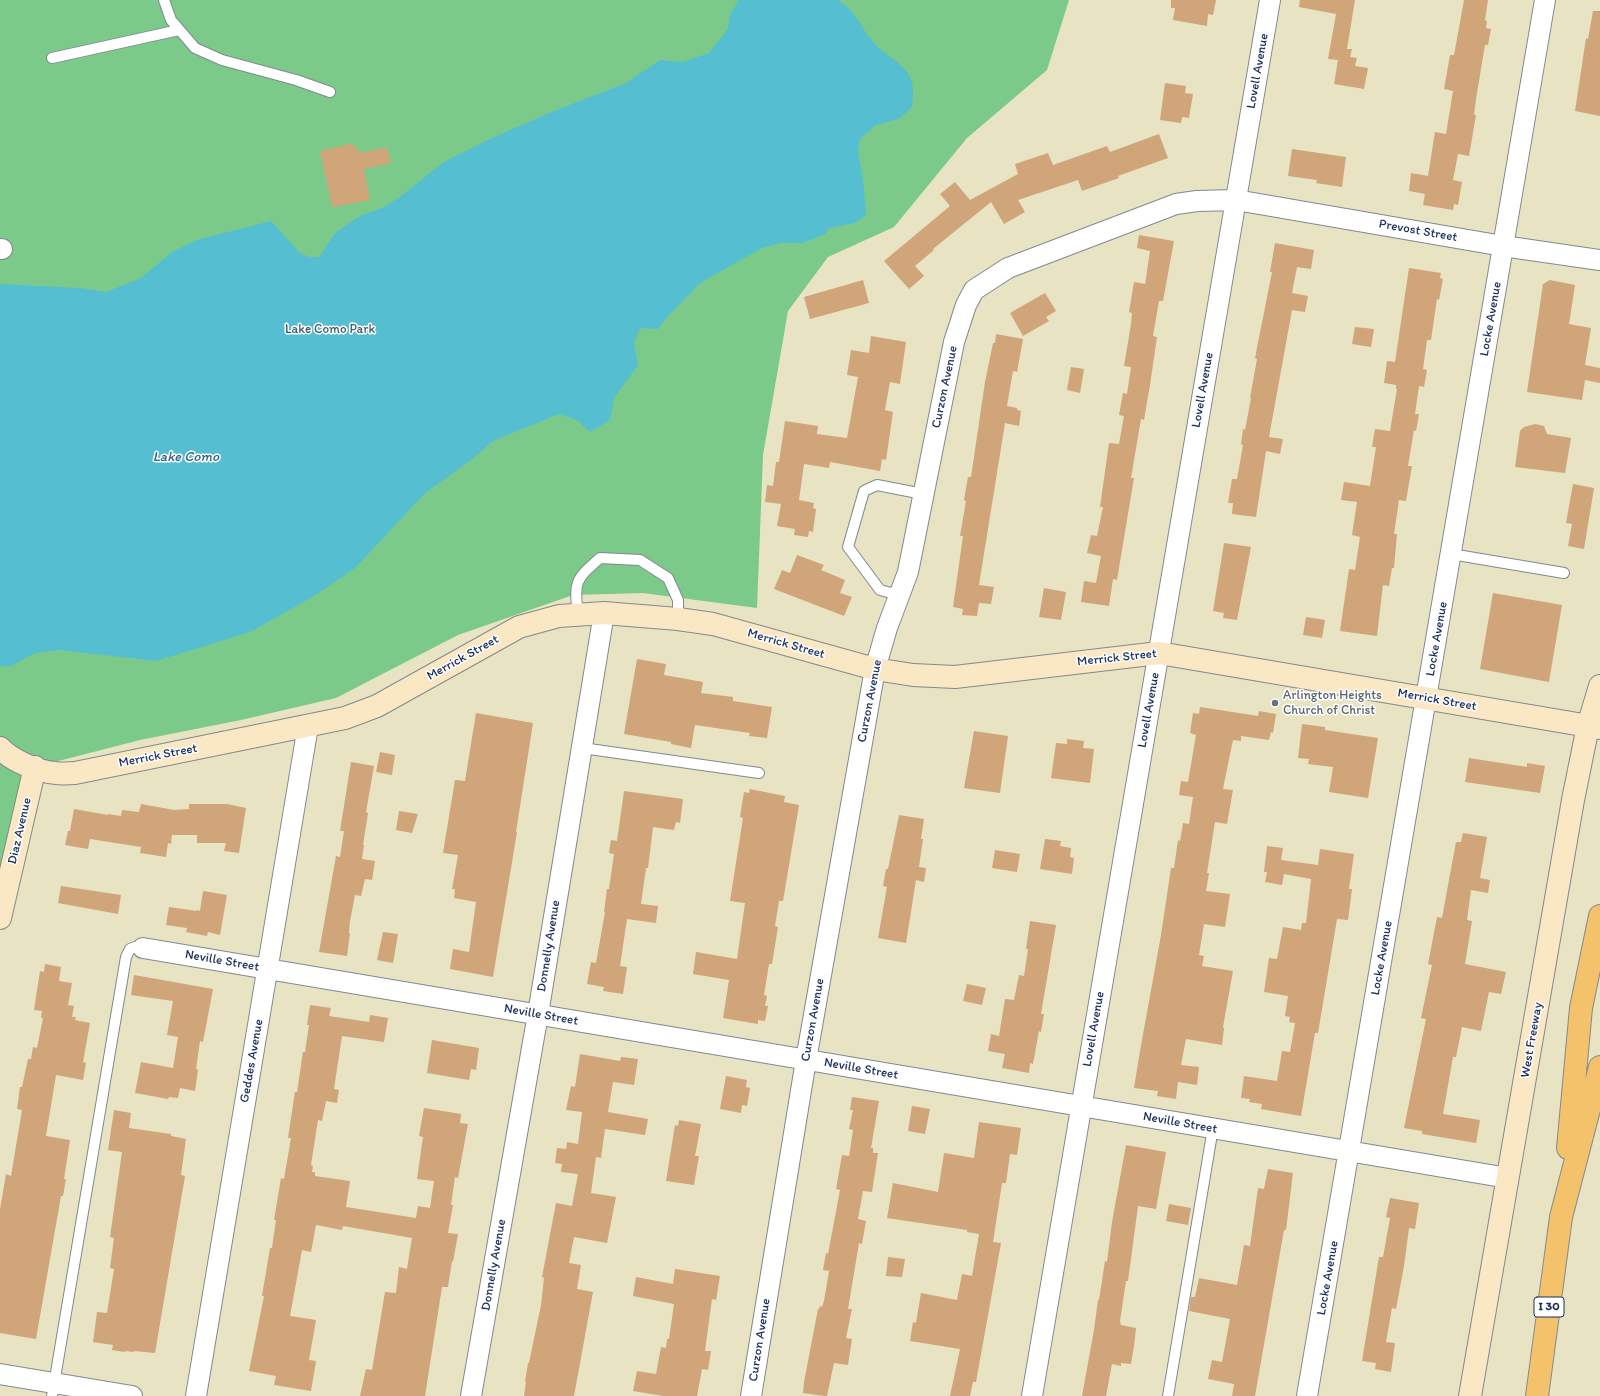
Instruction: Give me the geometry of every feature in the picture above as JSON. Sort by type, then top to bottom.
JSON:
[{"type":"highway","points":[[1561,1217],[1581,1008],[1600,916]]},
{"type":"highway","name":"I 30","points":[[1537,1396],[1561,1217],[1600,1067]]},
{"type":"street","name":"Lovell Avenue","points":[[1032,1396],[1270,0]]},
{"type":"street","name":"Locke Avenue","points":[[1308,1396],[1545,0]]},
{"type":"street","name":"Prevost Street","points":[[1236,200],[1504,246],[1600,260]]},
{"type":"street","name":"Curzon Avenue","points":[[751,1396],[806,1060],[875,669],[887,628],[908,572],[954,342],[966,305],[974,290],[1008,268],[1176,204],[1197,201],[1236,200]]},
{"type":"street","name":"Merrick Street","points":[[0,748],[23,763],[45,772],[58,774],[75,773],[345,718],[377,706],[519,627],[559,616],[604,613],[678,618],[714,624],[748,632],[875,669],[913,675],[955,677],[1159,653],[1594,727]]},
{"type":"street","name":"Donnelly Avenue","points":[[471,1396],[538,1014],[604,613]]},
{"type":"street","name":"West Freeway","points":[[1470,1396],[1572,808],[1594,727],[1600,686]]},
{"type":"street","name":"Geddes Avenue","points":[[196,1396],[308,726]]},
{"type":"street","name":"Diaz Avenue","points":[[0,918],[35,767]]},
{"type":"street","name":"Neville Street","points":[[142,948],[1508,1178]]},
{"type":"street","points":[[0,1374],[53,1390],[132,1396]]},
{"type":"lane","points":[[164,0],[171,20],[195,48],[222,60],[296,80],[330,92]]},
{"type":"lane","points":[[52,58],[179,30]]},
{"type":"lane","points":[[899,596],[880,590],[848,547],[864,491],[877,484],[923,494]]},
{"type":"lane","points":[[1451,554],[1564,573]]},
{"type":"lane","points":[[578,615],[575,592],[581,575],[600,558],[640,560],[668,578],[678,600],[678,618]]},
{"type":"lane","points":[[582,748],[759,773]]},
{"type":"lane","points":[[53,1390],[126,957],[130,949],[135,947],[142,948]]},
{"type":"lane","points":[[1168,1396],[1213,1128]]},
{"type":"green space","name":"Lake Como Park","points":[[0,0],[1069,0],[1047,70],[967,138],[894,227],[828,257],[788,311],[763,455],[757,608],[643,593],[573,595],[458,635],[336,698],[241,720],[140,740],[35,767],[0,881]]},
{"type":"water","name":"Lake Como","points":[[739,0],[838,0],[850,10],[876,45],[905,69],[911,79],[913,86],[912,107],[899,119],[876,125],[860,139],[858,151],[863,179],[866,215],[855,223],[829,228],[825,234],[803,243],[781,243],[762,248],[700,283],[670,314],[658,329],[640,328],[634,343],[638,365],[614,398],[610,420],[590,432],[577,420],[559,414],[493,441],[471,460],[425,493],[355,568],[314,596],[250,632],[156,661],[59,650],[35,653],[9,667],[0,666],[0,284],[80,288],[106,292],[141,278],[172,252],[197,240],[271,221],[300,253],[310,257],[319,257],[335,233],[360,216],[384,207],[401,196],[444,162],[490,139],[549,113],[626,83],[660,60],[683,62],[709,53],[728,29],[730,15]]},
{"type":"building","points":[[1171,0],[1216,0],[1213,15],[1208,14],[1207,26],[1173,20],[1175,8],[1171,8]]},
{"type":"building","points":[[1300,0],[1355,0],[1347,49],[1352,49],[1350,57],[1357,58],[1355,66],[1368,68],[1364,89],[1334,84],[1338,60],[1328,59],[1336,14],[1299,7]]},
{"type":"building","points":[[1464,0],[1488,0],[1485,20],[1487,21],[1486,28],[1491,29],[1488,45],[1485,45],[1476,99],[1474,115],[1476,115],[1469,156],[1458,154],[1453,180],[1462,182],[1458,205],[1454,204],[1453,210],[1423,205],[1425,194],[1409,191],[1411,173],[1428,176],[1435,132],[1446,134],[1453,91],[1444,89],[1450,55],[1454,55]]},
{"type":"building","points":[[1593,11],[1600,11],[1600,116],[1575,111],[1586,38],[1588,39]]},
{"type":"building","points":[[1165,83],[1186,86],[1185,93],[1193,94],[1189,118],[1182,117],[1181,123],[1160,120]]},
{"type":"building","points":[[1159,134],[1168,158],[1118,176],[1119,178],[1082,191],[1078,180],[1018,200],[1025,212],[1004,224],[991,202],[933,249],[934,250],[915,266],[924,276],[909,289],[884,261],[950,206],[940,194],[955,182],[970,200],[1018,174],[1015,164],[1048,153],[1053,165],[1107,146],[1110,152]]},
{"type":"building","points":[[354,143],[355,150],[360,149],[361,153],[387,147],[391,163],[364,169],[370,200],[332,207],[320,151]]},
{"type":"building","points":[[1292,149],[1346,157],[1342,187],[1316,183],[1317,180],[1288,176]]},
{"type":"building","points":[[1139,235],[1174,241],[1163,301],[1159,301],[1153,336],[1157,337],[1150,385],[1144,420],[1141,419],[1131,478],[1134,478],[1117,580],[1113,579],[1109,606],[1081,602],[1084,581],[1096,583],[1101,556],[1087,553],[1091,535],[1097,536],[1103,507],[1100,507],[1109,443],[1119,444],[1124,416],[1119,415],[1123,393],[1127,394],[1131,367],[1124,366],[1131,324],[1132,313],[1129,312],[1134,282],[1145,284],[1150,251],[1137,248]]},
{"type":"building","points":[[1275,243],[1314,250],[1311,269],[1297,267],[1292,293],[1308,296],[1305,312],[1292,310],[1269,437],[1283,439],[1280,454],[1266,451],[1256,517],[1232,514],[1233,503],[1228,503],[1232,479],[1237,479],[1243,445],[1241,444],[1243,429],[1245,430],[1251,398],[1257,359],[1255,358],[1272,272],[1270,272]]},
{"type":"building","points":[[1409,268],[1441,273],[1440,278],[1443,279],[1439,300],[1437,299],[1431,340],[1427,340],[1423,369],[1427,370],[1424,387],[1419,386],[1415,414],[1419,414],[1416,431],[1414,430],[1408,466],[1412,466],[1406,501],[1399,500],[1394,534],[1397,534],[1394,568],[1392,568],[1389,586],[1383,585],[1377,636],[1340,631],[1349,569],[1355,570],[1360,537],[1352,535],[1357,502],[1341,500],[1344,482],[1370,486],[1376,447],[1372,447],[1375,429],[1390,431],[1397,389],[1396,385],[1384,383],[1387,361],[1395,362]]},
{"type":"building","points":[[863,280],[869,303],[810,319],[804,297]]},
{"type":"building","points":[[1550,280],[1575,285],[1569,324],[1591,328],[1585,365],[1600,368],[1600,383],[1585,380],[1582,400],[1527,392],[1543,284]]},
{"type":"building","points":[[1045,293],[1056,311],[1046,317],[1049,321],[1023,336],[1010,313]]},
{"type":"building","points":[[1355,327],[1374,329],[1371,347],[1352,344]]},
{"type":"building","points":[[996,334],[1023,339],[1017,372],[1013,371],[1007,406],[1017,408],[1017,410],[1021,411],[1019,426],[1005,423],[979,585],[994,587],[991,604],[979,603],[977,616],[962,615],[963,609],[953,607],[963,536],[960,536],[966,501],[964,500],[968,477],[971,477],[985,382]]},
{"type":"building","points":[[871,336],[906,342],[900,384],[890,382],[885,410],[893,412],[886,460],[882,459],[880,471],[830,462],[829,468],[804,464],[799,500],[814,503],[813,508],[816,509],[813,532],[809,531],[808,537],[794,535],[795,529],[777,526],[781,504],[765,502],[767,485],[773,486],[776,462],[779,462],[785,421],[818,426],[817,434],[847,438],[858,377],[847,375],[851,350],[869,353]]},
{"type":"building","points":[[1071,367],[1084,369],[1080,393],[1067,390]]},
{"type":"building","points":[[1535,424],[1544,426],[1547,434],[1571,438],[1565,473],[1515,467],[1520,431],[1524,427]]},
{"type":"building","points":[[1573,484],[1594,488],[1584,549],[1568,546],[1572,524],[1566,523]]},
{"type":"building","points":[[1224,543],[1251,547],[1237,620],[1223,618],[1224,613],[1213,611]]},
{"type":"building","points":[[797,555],[824,565],[821,570],[845,580],[840,593],[852,597],[844,616],[774,589],[782,570],[790,573]]},
{"type":"building","points":[[1044,588],[1066,592],[1061,620],[1039,617]]},
{"type":"building","points":[[1493,593],[1562,605],[1549,682],[1480,669]]},
{"type":"building","points":[[1306,617],[1325,620],[1322,638],[1303,635]]},
{"type":"building","points":[[637,659],[666,664],[664,675],[703,682],[701,693],[733,697],[733,701],[772,707],[767,738],[749,736],[750,733],[695,725],[691,748],[671,744],[671,742],[624,734]]},
{"type":"building","points":[[1200,707],[1258,716],[1259,711],[1276,714],[1273,733],[1271,732],[1269,740],[1241,736],[1241,741],[1233,740],[1223,789],[1233,790],[1227,824],[1215,822],[1207,873],[1209,873],[1206,891],[1230,894],[1225,927],[1204,924],[1199,955],[1204,956],[1202,966],[1233,971],[1223,1027],[1222,1045],[1186,1039],[1181,1065],[1199,1067],[1197,1085],[1178,1082],[1176,1099],[1157,1096],[1158,1091],[1134,1088],[1161,935],[1171,868],[1174,868],[1178,840],[1180,841],[1183,823],[1189,824],[1193,797],[1179,795],[1181,781],[1188,782],[1196,735],[1190,733],[1193,713],[1199,714]]},
{"type":"building","points":[[476,713],[533,723],[493,977],[450,969],[453,949],[469,952],[476,902],[454,898],[455,889],[452,889],[458,855],[443,853],[455,780],[465,781]]},
{"type":"building","points":[[1302,724],[1325,727],[1325,730],[1378,738],[1368,798],[1329,792],[1333,767],[1308,764],[1309,759],[1298,758]]},
{"type":"building","points":[[974,731],[1008,736],[1000,793],[964,788]]},
{"type":"building","points":[[1067,739],[1084,741],[1083,748],[1094,749],[1090,783],[1051,778],[1056,743],[1067,744]]},
{"type":"building","points":[[380,752],[395,755],[392,775],[376,772]]},
{"type":"building","points":[[1469,758],[1527,767],[1527,763],[1545,766],[1540,793],[1465,782]]},
{"type":"building","points":[[351,762],[374,766],[366,812],[368,813],[362,859],[375,861],[372,880],[365,879],[361,896],[355,895],[350,921],[347,956],[319,952],[336,856],[340,857],[344,831],[340,831]]},
{"type":"building","points":[[750,789],[785,796],[784,802],[799,805],[783,901],[779,901],[775,926],[778,927],[772,964],[769,964],[764,995],[767,996],[765,1006],[768,1006],[765,1021],[758,1020],[758,1024],[723,1018],[729,980],[693,974],[696,952],[737,959],[745,903],[730,901],[743,818],[740,817],[744,792],[749,793]]},
{"type":"building","points":[[624,791],[683,799],[680,823],[676,822],[674,830],[653,827],[648,868],[646,868],[641,904],[658,906],[656,923],[627,919],[620,966],[627,967],[623,994],[603,991],[604,987],[587,984],[591,962],[596,963],[605,912],[607,889],[609,889],[614,854],[609,853],[611,840],[617,841]]},
{"type":"building","points":[[141,804],[174,810],[189,809],[189,804],[227,804],[246,808],[239,853],[224,851],[226,843],[197,843],[197,835],[172,835],[171,844],[168,843],[166,857],[140,853],[141,847],[90,839],[88,849],[65,845],[68,831],[70,831],[74,809],[121,816],[122,810],[139,812]]},
{"type":"building","points":[[399,811],[418,814],[412,833],[396,830]]},
{"type":"building","points":[[899,815],[924,819],[919,867],[926,868],[924,882],[916,880],[906,943],[878,938],[887,887],[883,886]]},
{"type":"building","points":[[1463,833],[1487,837],[1480,878],[1490,880],[1488,893],[1471,890],[1467,920],[1472,921],[1465,964],[1506,972],[1501,994],[1489,992],[1481,1031],[1462,1027],[1456,1057],[1453,1057],[1443,1114],[1480,1120],[1476,1143],[1422,1134],[1422,1131],[1404,1128],[1426,1019],[1421,1018],[1432,965],[1428,964],[1437,917],[1442,918],[1456,842],[1461,842]]},
{"type":"building","points":[[1045,839],[1061,841],[1060,846],[1071,848],[1070,857],[1074,858],[1072,874],[1040,869]]},
{"type":"building","points":[[1267,846],[1283,848],[1281,860],[1318,865],[1320,849],[1354,854],[1349,889],[1352,889],[1348,920],[1337,919],[1318,1033],[1315,1033],[1301,1116],[1261,1109],[1262,1104],[1249,1102],[1250,1099],[1241,1098],[1244,1076],[1277,1081],[1282,1051],[1290,1052],[1295,1023],[1289,1022],[1290,1017],[1285,1016],[1288,996],[1264,992],[1269,958],[1277,959],[1283,927],[1301,930],[1302,923],[1306,923],[1311,879],[1284,874],[1282,885],[1265,882],[1267,872],[1264,872]]},
{"type":"building","points":[[995,850],[1020,854],[1017,872],[992,868]]},
{"type":"building","points":[[61,886],[121,895],[118,914],[58,903]]},
{"type":"building","points":[[203,891],[227,895],[220,935],[208,932],[207,936],[186,932],[187,928],[166,925],[169,907],[200,911]]},
{"type":"building","points":[[1030,921],[1056,925],[1041,1014],[1044,1014],[1041,1032],[1039,1031],[1033,1064],[1030,1063],[1029,1073],[1002,1068],[1005,1054],[988,1051],[991,1034],[999,1036],[1005,999],[1014,1000],[1019,975],[1024,976]]},
{"type":"building","points":[[383,932],[398,934],[393,963],[377,960]]},
{"type":"building","points":[[45,964],[61,967],[59,981],[72,983],[68,1005],[74,1006],[72,1017],[76,1017],[75,1020],[90,1023],[83,1062],[86,1063],[83,1080],[56,1075],[46,1136],[70,1140],[64,1179],[66,1179],[63,1196],[61,1196],[36,1339],[0,1333],[0,1209],[6,1174],[11,1176],[22,1110],[17,1109],[20,1087],[22,1087],[28,1059],[31,1059],[33,1047],[37,1048],[43,1018],[41,1018],[42,1011],[34,1010],[40,971],[44,972]]},
{"type":"building","points":[[134,975],[213,989],[203,1042],[200,1041],[195,1091],[180,1088],[178,1098],[169,1097],[168,1099],[135,1093],[141,1062],[173,1068],[178,1037],[167,1035],[173,1001],[131,995]]},
{"type":"building","points":[[967,984],[986,988],[982,1005],[963,1001]]},
{"type":"building","points":[[310,1005],[331,1008],[329,1016],[369,1022],[370,1015],[388,1018],[384,1042],[342,1036],[334,1089],[339,1090],[337,1103],[326,1101],[322,1121],[318,1120],[311,1165],[313,1166],[312,1172],[315,1172],[315,1176],[350,1181],[346,1207],[416,1218],[418,1206],[430,1208],[434,1181],[417,1179],[423,1137],[419,1136],[424,1108],[461,1114],[460,1123],[468,1124],[458,1178],[455,1177],[451,1205],[453,1205],[448,1233],[458,1234],[448,1287],[442,1287],[425,1396],[360,1396],[366,1369],[372,1370],[385,1292],[396,1293],[399,1267],[407,1269],[412,1238],[343,1226],[342,1230],[316,1225],[311,1252],[302,1250],[290,1316],[316,1320],[309,1360],[316,1361],[311,1391],[274,1385],[276,1376],[249,1371],[264,1296],[262,1296],[270,1248],[272,1248],[276,1220],[274,1220],[281,1178],[284,1179],[291,1138],[288,1138],[295,1092],[297,1092],[303,1052],[305,1052]]},
{"type":"building","points":[[432,1040],[479,1048],[476,1070],[471,1069],[469,1080],[427,1073]]},
{"type":"building","points":[[580,1054],[620,1061],[621,1057],[638,1059],[634,1085],[613,1082],[608,1112],[648,1119],[645,1135],[605,1129],[601,1158],[596,1157],[591,1193],[616,1197],[607,1243],[574,1237],[569,1263],[581,1265],[577,1289],[593,1292],[574,1396],[524,1396],[528,1363],[541,1305],[544,1278],[542,1277],[556,1203],[572,1206],[578,1174],[561,1172],[562,1164],[555,1163],[557,1148],[566,1149],[567,1142],[578,1144],[582,1112],[566,1110],[571,1086],[575,1087]]},
{"type":"building","points":[[726,1076],[747,1080],[746,1087],[750,1088],[747,1106],[742,1105],[741,1113],[720,1109]]},
{"type":"building","points":[[852,1097],[879,1101],[871,1148],[873,1148],[873,1153],[878,1153],[872,1192],[863,1191],[858,1219],[866,1221],[862,1244],[859,1243],[848,1309],[852,1309],[846,1338],[852,1339],[848,1365],[834,1363],[827,1396],[824,1396],[803,1393],[804,1382],[818,1309],[820,1306],[822,1307],[824,1301],[829,1271],[823,1270],[826,1253],[828,1254],[840,1190],[836,1189],[842,1155],[849,1156],[853,1130],[849,1129],[853,1110],[850,1110]]},
{"type":"building","points":[[912,1106],[930,1109],[925,1134],[908,1131]]},
{"type":"building","points":[[114,1110],[131,1113],[129,1128],[171,1134],[171,1136],[186,1139],[181,1175],[185,1176],[155,1353],[112,1350],[113,1345],[93,1342],[97,1312],[107,1313],[114,1269],[110,1268],[114,1238],[110,1237],[122,1152],[108,1150]]},
{"type":"building","points":[[679,1120],[701,1124],[695,1156],[699,1156],[694,1185],[666,1181],[675,1125],[678,1126]]},
{"type":"building","points":[[979,1122],[1021,1128],[1017,1155],[1010,1154],[1006,1183],[1002,1183],[993,1242],[1001,1243],[976,1382],[973,1382],[970,1396],[950,1396],[960,1349],[910,1341],[913,1322],[916,1323],[921,1293],[957,1300],[962,1274],[972,1276],[979,1234],[967,1232],[967,1230],[887,1218],[893,1183],[938,1192],[944,1153],[974,1158]]},
{"type":"building","points":[[1126,1145],[1166,1152],[1156,1209],[1138,1206],[1128,1281],[1126,1281],[1120,1321],[1121,1325],[1136,1328],[1131,1364],[1121,1363],[1121,1366],[1112,1364],[1106,1396],[1082,1396],[1105,1261],[1107,1262],[1112,1222]]},
{"type":"building","points":[[1268,1169],[1293,1173],[1286,1230],[1284,1230],[1255,1396],[1232,1396],[1234,1384],[1208,1379],[1212,1360],[1222,1362],[1230,1319],[1189,1311],[1191,1297],[1195,1297],[1199,1278],[1237,1285],[1244,1245],[1250,1246],[1258,1188],[1264,1189]]},
{"type":"building","points":[[1390,1198],[1419,1203],[1415,1229],[1409,1228],[1396,1309],[1392,1308],[1386,1342],[1395,1343],[1391,1372],[1375,1369],[1376,1363],[1362,1361],[1379,1257],[1383,1257],[1390,1218],[1386,1217]]},
{"type":"building","points":[[1169,1204],[1191,1208],[1188,1225],[1166,1221]]},
{"type":"building","points":[[888,1257],[905,1259],[902,1277],[886,1276]]},
{"type":"building","points":[[675,1269],[720,1276],[716,1300],[712,1299],[705,1351],[711,1351],[708,1370],[702,1369],[697,1396],[663,1396],[633,1391],[637,1371],[656,1374],[661,1347],[666,1348],[667,1339],[669,1339],[674,1304],[633,1296],[636,1277],[673,1284]]},
{"type":"place","name":"Arlington Heights Church of Christ","points":[[1275,703]]}]
